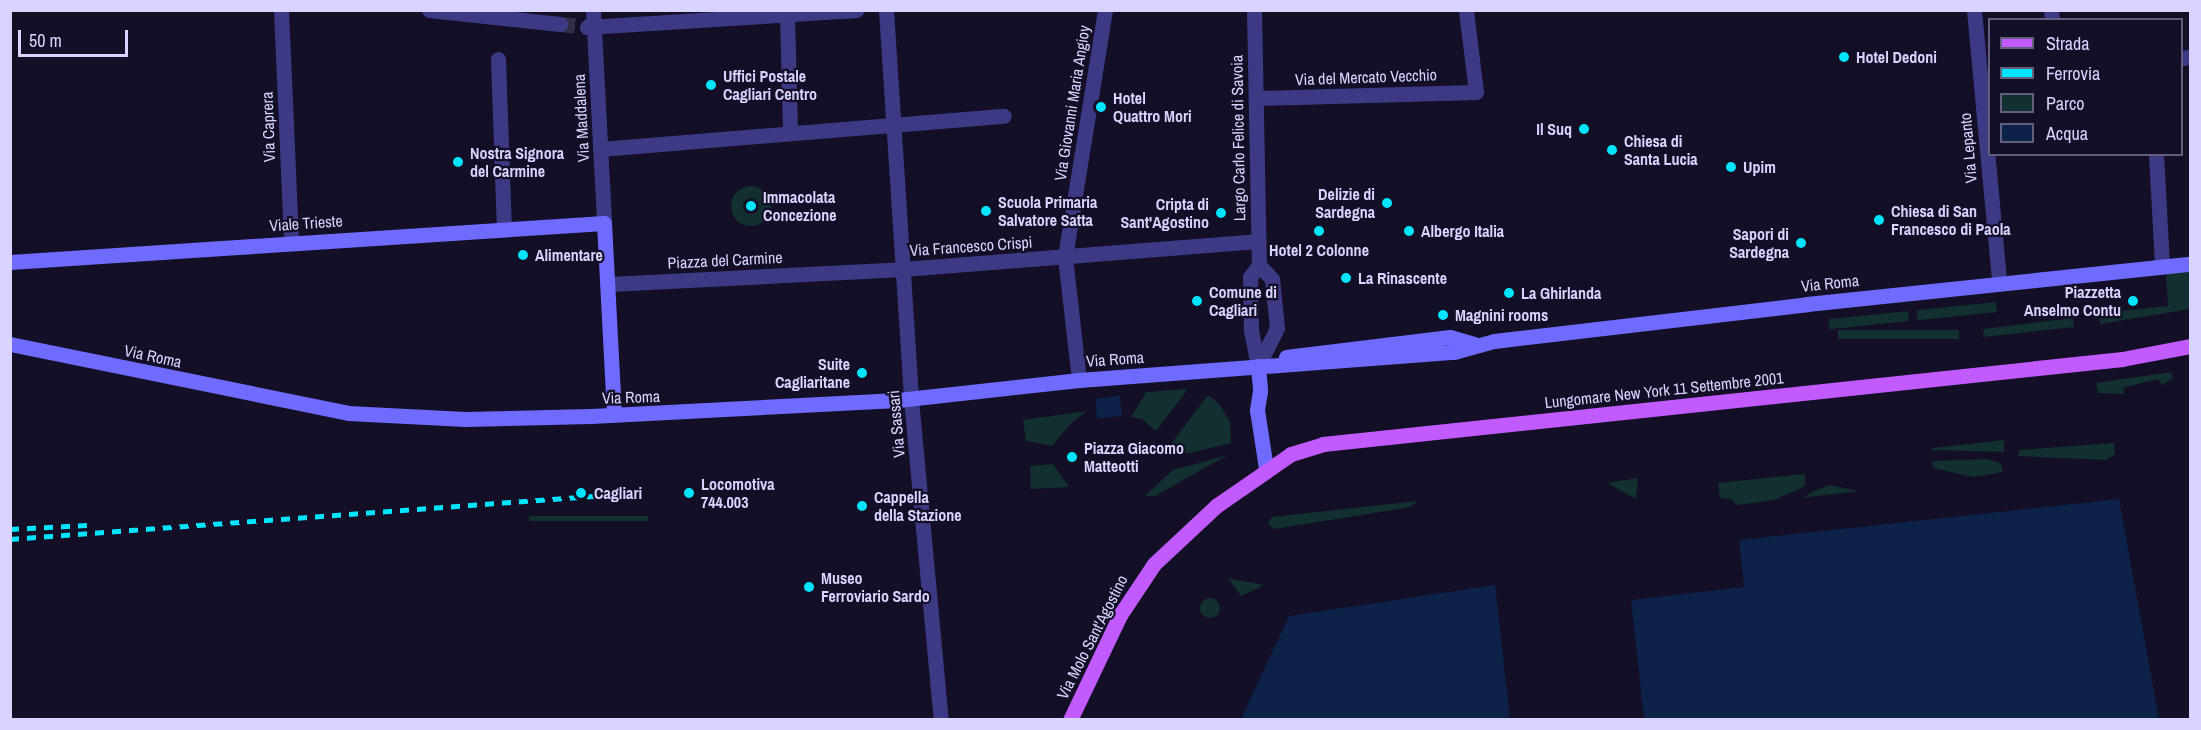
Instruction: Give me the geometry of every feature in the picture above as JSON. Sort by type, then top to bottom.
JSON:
[{"type":"main road","name":"Viale Trieste","points":[[10,262],[291,242],[604,224]]},
{"type":"main road","points":[[604,224],[609,284],[614,415]]},
{"type":"main road","name":"Via Roma","points":[[10,344],[348,413],[465,419],[614,415],[911,399],[1079,380],[1454,352],[1474,344],[1999,282],[2190,264]]},
{"type":"main road","name":"Lungomare New York 11 Settembre 2001","points":[[1172,547],[1266,468],[1323,444],[2122,360],[2190,346]]},
{"type":"main road","points":[[1258,366],[1260,392],[1257,410],[1266,468]]},
{"type":"main road","name":"Via Molo Sant'Agostino","points":[[1070,720],[1120,615],[1143,578],[1172,547]]},
{"type":"street","name":"Via Caprera","points":[[282,10],[291,242]]},
{"type":"street","points":[[429,10],[560,24]]},
{"type":"street","name":"Via Maddalena","points":[[593,10],[591,27],[604,224]]},
{"type":"street","points":[[591,27],[856,10]]},
{"type":"street","name":"Via Sassari","points":[[886,10],[911,399],[941,720]]},
{"type":"street","name":"Via Giovanni Maria Angioy","points":[[1079,380],[1065,257],[1105,10]]},
{"type":"street","name":"Largo Carlo Felice di Savoia","points":[[1254,10],[1257,98],[1257,242],[1259,265],[1272,279],[1276,328],[1258,366]]},
{"type":"street","name":"Via del Mercato Vecchio","points":[[1257,98],[1476,92],[1466,10]]},
{"type":"street","name":"Via Lepanto","points":[[1974,10],[1984,68],[1988,125]]},
{"type":"street","points":[[787,15],[790,133]]},
{"type":"street","points":[[498,59],[504,229]]},
{"type":"street","points":[[600,149],[1004,116]]},
{"type":"street","name":"Via Lepanto","points":[[1990,156],[1999,282]]},
{"type":"street","points":[[2156,156],[2162,266]]},
{"type":"street","name":"Via Francesco Crispi","points":[[903,269],[1257,242]]},
{"type":"street","name":"Largo Carlo Felice di Savoia","points":[[1258,366],[1251,330],[1250,277],[1259,265]]},
{"type":"street","name":"Piazza del Carmine","points":[[609,284],[903,269]]},
{"type":"green space","points":[[751,186],[765,192],[771,206],[765,220],[751,226],[737,220],[731,206],[737,192]]},
{"type":"green space","points":[[2190,268],[2190,309],[2100,324],[2099,313],[2168,306],[2166,271]]},
{"type":"green space","points":[[1996,302],[1997,312],[1917,320],[1916,310]]},
{"type":"green space","points":[[1908,311],[1909,321],[1829,329],[1828,319]]},
{"type":"green space","points":[[2073,318],[2074,327],[1983,337],[1984,329]]},
{"type":"green space","points":[[1838,330],[1959,330],[1959,339],[1838,339]]},
{"type":"green space","points":[[2171,372],[2173,378],[2162,385],[2158,379],[2123,388],[2124,394],[2098,393],[2096,383]]},
{"type":"green space","points":[[1188,389],[1156,431],[1142,419],[1131,417],[1146,392]]},
{"type":"green space","points":[[1208,395],[1220,405],[1230,422],[1231,443],[1179,454],[1168,448]]},
{"type":"green space","points":[[1087,411],[1071,423],[1052,446],[1026,441],[1023,420]]},
{"type":"green space","points":[[2004,440],[2004,452],[1932,450],[1932,448]]},
{"type":"green space","points":[[2114,443],[2115,454],[2106,460],[2018,456],[2019,450]]},
{"type":"green space","points":[[1228,455],[1155,496],[1145,496],[1173,470]]},
{"type":"green space","points":[[1988,459],[2001,464],[2003,472],[1973,477],[1933,468],[1932,461]]},
{"type":"green space","points":[[1053,464],[1069,487],[1031,489],[1030,466]]},
{"type":"green space","points":[[1805,474],[1805,486],[1775,500],[1737,505],[1731,499],[1720,498],[1718,483]]},
{"type":"green space","points":[[1638,478],[1636,499],[1607,483]]},
{"type":"green space","points":[[1830,485],[1858,491],[1802,498],[1812,492]]},
{"type":"green space","points":[[1417,501],[1411,507],[1274,529],[1268,523],[1272,517]]},
{"type":"green space","points":[[529,516],[648,516],[648,521],[529,521]]},
{"type":"green space","points":[[1228,578],[1264,585],[1241,596]]},
{"type":"green space","points":[[1206,598],[1214,598],[1220,604],[1220,612],[1214,618],[1206,618],[1200,612],[1200,604]]},
{"type":"water","points":[[1120,396],[1122,416],[1097,419],[1095,399]]},
{"type":"water","points":[[2119,499],[2159,719],[1644,719],[1631,600],[1744,587],[1739,540]]},
{"type":"water","points":[[1495,585],[1510,719],[1241,719],[1289,616]]},
{"type":"tunnel","points":[[560,24],[587,27]]},
{"type":"railway","points":[[10,539],[620,494]]},
{"type":"railway","points":[[10,529],[87,525]]},
{"type":"place","name":"Hotel Dedoni","points":[[1844,57]]},
{"type":"place","name":"Uffici Postale Cagliari Centro","points":[[711,85]]},
{"type":"place","name":"Hotel Quattro Mori","points":[[1101,107]]},
{"type":"place","name":"Il Suq","points":[[1584,129]]},
{"type":"place","name":"Chiesa di Santa Lucia","points":[[1612,150]]},
{"type":"place","name":"Nostra Signora del Carmine","points":[[458,162]]},
{"type":"place","name":"Upim","points":[[1731,167]]},
{"type":"place","name":"Delizie di Sardegna","points":[[1387,203]]},
{"type":"place","name":"Immacolata Concezione","points":[[751,206]]},
{"type":"place","name":"Scuola Primaria Salvatore Satta","points":[[986,211]]},
{"type":"place","name":"Cripta di Sant'Agostino","points":[[1221,213]]},
{"type":"place","name":"Chiesa di San Francesco di Paola","points":[[1879,220]]},
{"type":"place","name":"Hotel 2 Colonne","points":[[1319,231]]},
{"type":"place","name":"Albergo Italia","points":[[1409,231]]},
{"type":"place","name":"Sapori di Sardegna","points":[[1801,243]]},
{"type":"place","name":"Alimentare","points":[[523,255]]},
{"type":"place","name":"La Rinascente","points":[[1346,278]]},
{"type":"place","name":"La Ghirlanda","points":[[1509,293]]},
{"type":"place","name":"Comune di Cagliari","points":[[1197,301]]},
{"type":"place","name":"Piazzetta Anselmo Contu","points":[[2133,301]]},
{"type":"place","name":"Magnini rooms","points":[[1443,315]]},
{"type":"place","name":"Suite Cagliaritane","points":[[862,373]]},
{"type":"place","name":"Piazza Giacomo Matteotti","points":[[1072,457]]},
{"type":"place","name":"Cagliari","points":[[581,493]]},
{"type":"place","name":"Locomotiva 744.003","points":[[689,493]]},
{"type":"place","name":"Cappella della Stazione","points":[[862,506]]},
{"type":"place","name":"Museo Ferroviario Sardo","points":[[809,587]]}]
